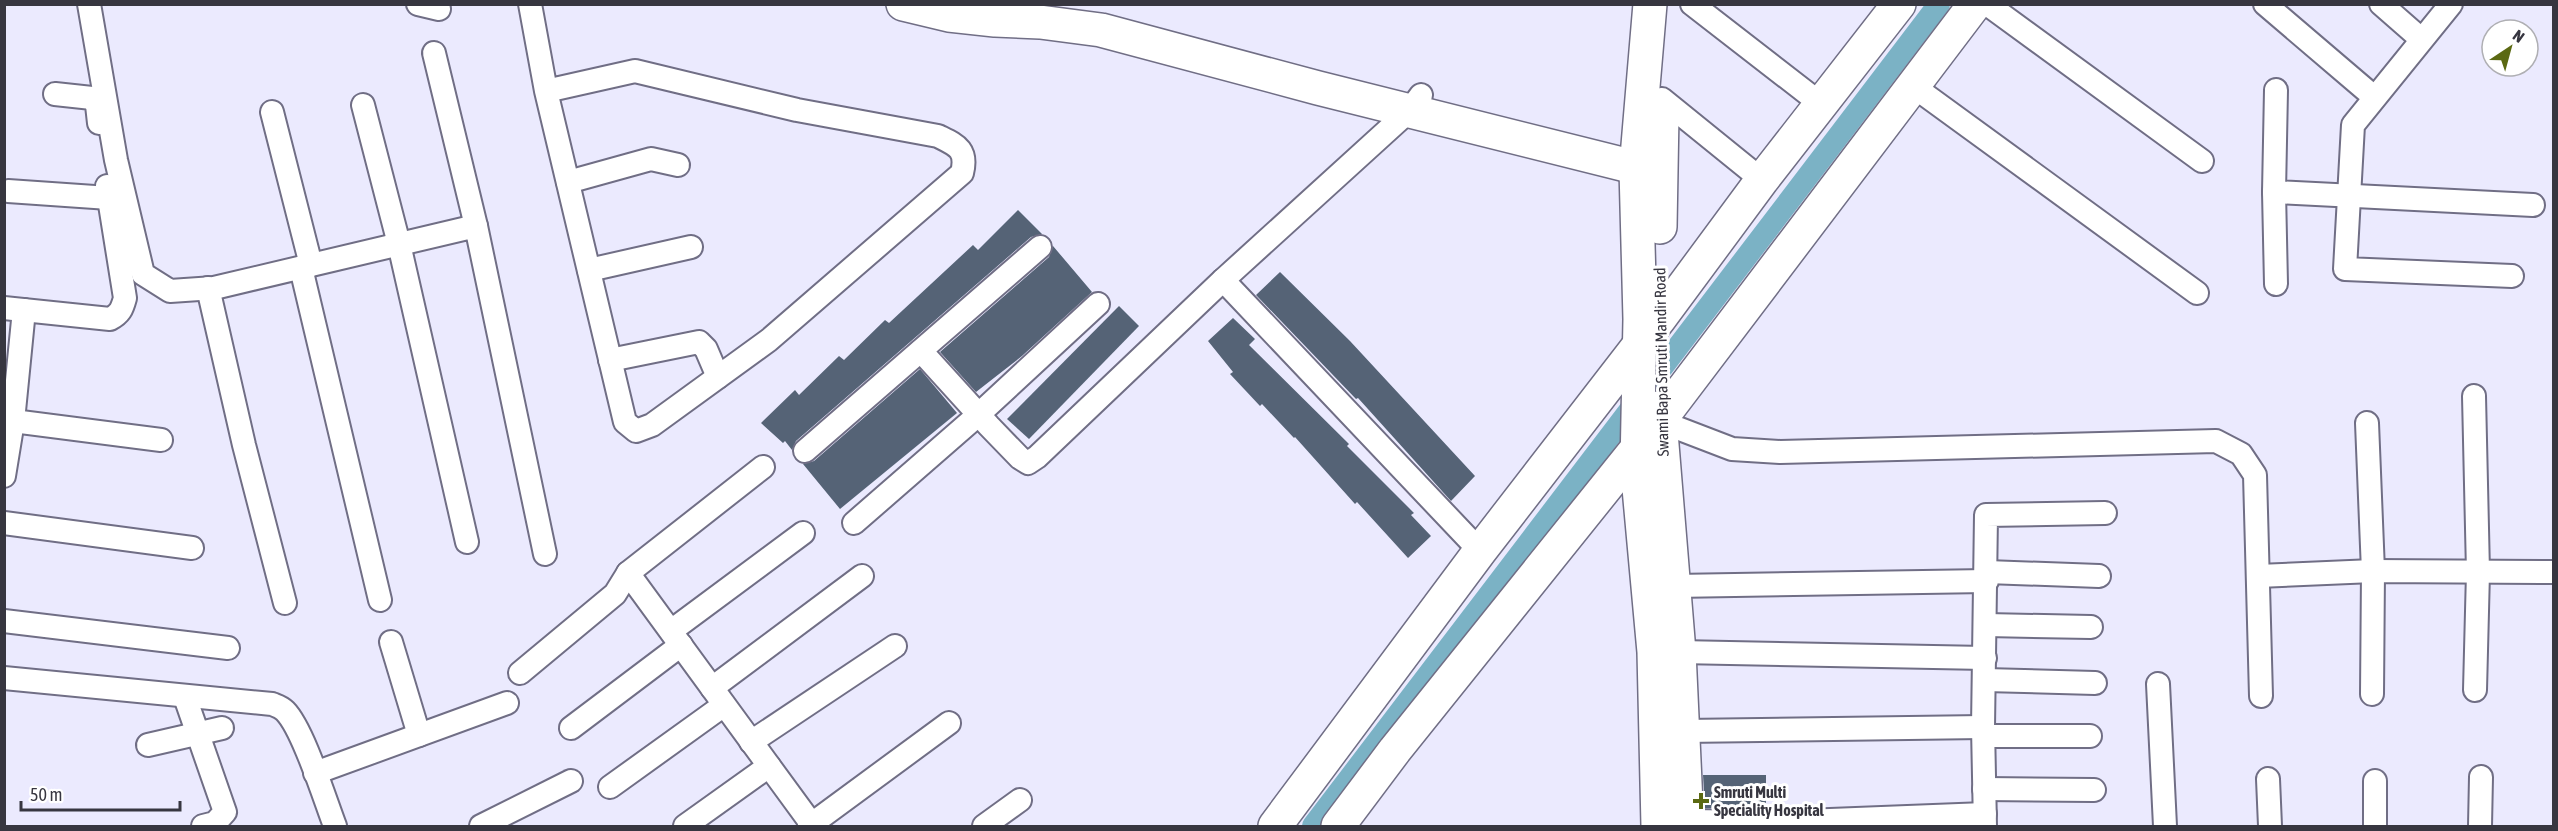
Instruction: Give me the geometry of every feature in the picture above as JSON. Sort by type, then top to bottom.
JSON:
[{"type":"street","points":[[4,476],[13,421],[14,309],[110,319],[117,316],[122,309],[125,298],[109,198],[103,113],[89,4]]},
{"type":"street","points":[[530,4],[546,92],[624,422],[636,431],[652,425],[769,340],[962,173],[965,161],[959,147],[938,136],[797,110],[635,71],[546,92]]},
{"type":"street","points":[[903,4],[949,15],[1004,9],[1040,22],[1101,30],[1318,88],[1415,103]]},
{"type":"street","points":[[1053,4],[1170,26],[1415,103],[1649,163]]},
{"type":"street","points":[[1650,4],[1649,163],[1639,345],[1637,466],[1654,652],[1677,825],[1985,820],[1986,515],[2105,513]]},
{"type":"street","name":"Swami Bapa Smruti Mandir Road","points":[[1669,4],[1662,99],[1649,163],[1660,318],[1659,421],[1684,731],[1677,825]]},
{"type":"street","points":[[1692,4],[1821,104]]},
{"type":"street","points":[[1275,826],[1480,551],[1899,4]]},
{"type":"street","points":[[1338,826],[1395,750],[1659,421],[1975,4]]},
{"type":"street","points":[[1987,4],[2202,161]]},
{"type":"street","points":[[2265,4],[2374,97]]},
{"type":"street","points":[[2381,4],[2421,39]]},
{"type":"street","points":[[2451,4],[2353,125],[2345,269],[2512,276]]},
{"type":"street","points":[[434,53],[476,226],[545,554]]},
{"type":"street","points":[[1913,86],[2197,293]]},
{"type":"street","points":[[2276,90],[2274,192],[2276,285]]},
{"type":"street","points":[[55,93],[92,98],[103,113],[142,274],[170,291],[208,288],[476,226]]},
{"type":"street","points":[[1662,99],[1762,180]]},
{"type":"street","points":[[921,351],[978,415],[1020,458],[1028,462],[1415,103]]},
{"type":"street","points":[[363,105],[399,244],[467,542]]},
{"type":"street","points":[[272,112],[380,600]]},
{"type":"street","points":[[568,182],[651,159],[678,165]]},
{"type":"street","points":[[8,191],[109,198]]},
{"type":"street","points":[[2274,192],[2533,205]]},
{"type":"street","points":[[589,270],[691,247]]},
{"type":"street","points":[[805,451],[1040,247]]},
{"type":"street","points":[[1223,280],[1480,551]]},
{"type":"street","points":[[208,288],[244,445],[285,603]]},
{"type":"street","points":[[854,523],[978,415],[1098,304]]},
{"type":"street","points":[[610,360],[699,342],[706,349],[718,377]]},
{"type":"street","points":[[2474,396],[2478,572],[2475,690]]},
{"type":"street","points":[[13,421],[161,440]]},
{"type":"street","points":[[1659,421],[1732,449],[1780,452],[2216,441],[2241,454],[2255,475],[2260,696]]},
{"type":"street","points":[[2367,423],[2373,571],[2373,694]]},
{"type":"street","points":[[520,673],[615,594],[628,573],[764,467]]},
{"type":"street","points":[[4,523],[192,548]]},
{"type":"street","points":[[571,728],[803,533]]},
{"type":"street","points":[[2258,576],[2373,571],[2553,572]]},
{"type":"street","points":[[628,573],[811,826],[949,723]]},
{"type":"street","points":[[610,787],[862,576]]},
{"type":"street","points":[[1674,586],[1987,576],[2099,576]]},
{"type":"street","points":[[4,621],[228,648]]},
{"type":"street","points":[[1986,625],[2091,627]]},
{"type":"street","points":[[391,642],[419,735]]},
{"type":"street","points":[[751,742],[895,646]]},
{"type":"street","points":[[1679,652],[1985,658]]},
{"type":"street","points":[[4,678],[272,704],[283,709],[291,719],[335,826]]},
{"type":"street","points":[[1985,680],[2095,683]]},
{"type":"street","points":[[2158,684],[2164,826]]},
{"type":"street","points":[[185,697],[225,812],[215,823],[203,826]]},
{"type":"street","points":[[315,773],[507,703]]},
{"type":"street","points":[[148,745],[222,728]]},
{"type":"street","points":[[1684,731],[1984,731],[2091,736]]},
{"type":"street","points":[[685,826],[769,766]]},
{"type":"street","points":[[2480,826],[2481,777]]},
{"type":"street","points":[[2268,779],[2270,826]]},
{"type":"street","points":[[481,826],[571,781]]},
{"type":"street","points":[[2375,781],[2375,826]]},
{"type":"street","points":[[1984,789],[2094,790]]},
{"type":"street","points":[[984,826],[1020,800]]},
{"type":"building","points":[[1018,210],[1042,234],[1031,237],[796,441],[792,450],[785,441],[783,443],[761,423],[795,390],[799,395],[839,356],[844,360],[885,320],[889,323],[973,245],[978,250]]},
{"type":"building","points":[[1053,246],[1092,292],[1022,356],[976,392],[940,352],[1049,257]]},
{"type":"building","points":[[1280,272],[1350,341],[1475,476],[1451,501],[1358,398],[1356,399],[1256,295]]},
{"type":"building","points":[[1119,306],[1139,326],[1029,439],[1007,419]]},
{"type":"building","points":[[1233,318],[1255,339],[1249,345],[1349,444],[1347,446],[1414,513],[1411,515],[1431,536],[1408,558],[1357,502],[1355,504],[1295,437],[1262,404],[1260,406],[1230,374],[1233,372],[1208,341]]},
{"type":"building","points":[[920,369],[957,413],[840,509],[803,464],[814,461]]},
{"type":"building","points":[[1703,775],[1766,775],[1766,808],[1705,808]]},
{"type":"waterway","points":[[1313,826],[1939,4]]},
{"type":"place","name":"Smruti Multi Speciality Hospital","points":[[1701,801]]}]
